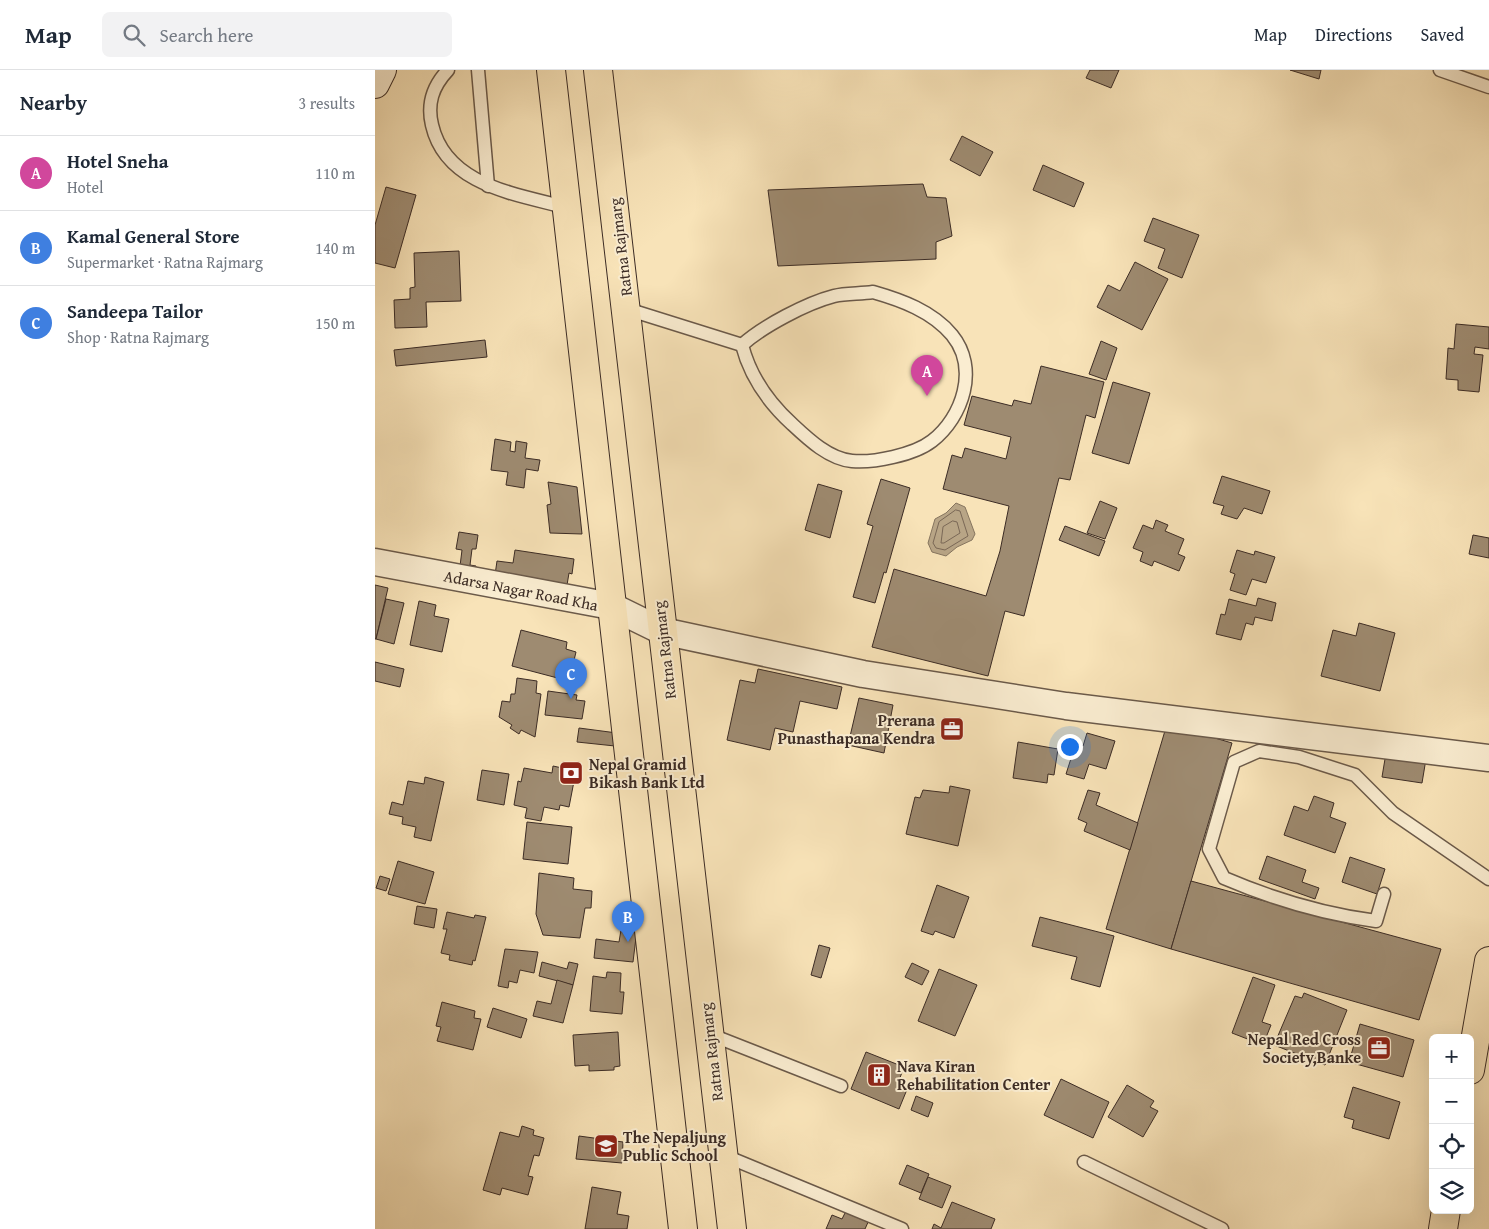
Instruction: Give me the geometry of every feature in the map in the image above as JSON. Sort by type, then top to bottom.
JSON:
[{"type":"main road","points":[[551,70],[683,1229]]},
{"type":"main road","name":"Ratna Rajmarg","points":[[598,70],[732,1229]]},
{"type":"main road","points":[[1474,1047],[1489,961]]},
{"type":"main road","points":[[1443,1229],[1445,1214]]},
{"type":"street","points":[[375,84],[382,70]]},
{"type":"street","name":"Adarsa Nagar Road Kha","points":[[375,562],[611,606],[662,631],[863,674],[1066,706],[1489,758]]},
{"type":"lane","points":[[448,70],[439,80],[428,108],[435,139],[457,168],[488,186],[568,208]]},
{"type":"lane","points":[[478,70],[488,186]]},
{"type":"lane","points":[[1440,70],[1489,87]]},
{"type":"lane","points":[[873,292],[919,308],[952,335],[966,364],[962,400],[956,414],[932,442],[892,458],[851,461],[812,443],[773,407],[746,360],[742,345],[751,337],[782,318],[834,296],[873,292]]},
{"type":"lane","points":[[627,309],[742,345]]},
{"type":"lane","points":[[1384,894],[1376,921],[1344,917],[1268,897],[1224,878],[1209,849],[1234,762],[1259,752],[1299,757],[1355,775],[1393,813],[1489,878]]},
{"type":"lane","points":[[709,1034],[841,1086]]},
{"type":"lane","points":[[723,1155],[902,1229]]},
{"type":"lane","points":[[1084,1162],[1222,1229]]},
{"type":"water","points":[[956,503],[965,507],[975,534],[972,540],[957,547],[946,556],[932,552],[928,543],[935,519],[946,513]]},
{"type":"building","points":[[1090,70],[1119,70],[1111,88],[1086,78]]},
{"type":"building","points":[[1290,70],[1321,70],[1319,79]]},
{"type":"building","points":[[962,136],[993,152],[980,176],[950,160]]},
{"type":"building","points":[[1043,165],[1084,183],[1074,207],[1033,190]]},
{"type":"building","points":[[923,184],[927,197],[946,198],[952,236],[936,242],[936,259],[778,266],[768,190]]},
{"type":"building","points":[[386,187],[416,195],[395,268],[375,263],[375,225]]},
{"type":"building","points":[[1153,218],[1199,235],[1182,278],[1158,268],[1165,249],[1144,241]]},
{"type":"building","points":[[459,251],[461,301],[426,302],[427,327],[395,328],[394,300],[410,299],[410,288],[415,287],[414,253]]},
{"type":"building","points":[[1135,262],[1168,279],[1142,330],[1097,307],[1108,285],[1120,291]]},
{"type":"building","points":[[1456,324],[1489,327],[1489,349],[1475,347],[1474,354],[1483,355],[1479,392],[1458,390],[1458,380],[1446,379],[1448,348],[1454,349]]},
{"type":"building","points":[[485,340],[487,357],[396,366],[394,350]]},
{"type":"building","points":[[1101,341],[1117,348],[1106,380],[1089,374]]},
{"type":"building","points":[[1041,366],[1104,382],[1095,418],[1086,415],[1070,480],[1059,478],[1024,616],[1005,611],[988,676],[872,647],[894,569],[986,596],[1000,551],[1009,506],[943,489],[952,455],[962,458],[965,448],[1006,459],[1011,437],[964,425],[972,396],[1012,406],[1014,400],[1031,404]]},
{"type":"building","points":[[1113,382],[1150,393],[1129,464],[1092,453]]},
{"type":"building","points":[[495,439],[511,442],[510,451],[515,452],[516,441],[527,443],[525,458],[540,460],[538,471],[526,469],[524,488],[506,485],[508,472],[491,470]]},
{"type":"building","points":[[1222,476],[1270,491],[1262,514],[1244,508],[1237,519],[1221,514],[1224,506],[1213,503]]},
{"type":"building","points":[[881,479],[910,488],[886,573],[884,572],[875,603],[853,597],[873,526],[867,524]]},
{"type":"building","points":[[548,482],[577,487],[582,534],[550,533],[547,505],[551,504]]},
{"type":"building","points":[[818,484],[842,491],[830,538],[805,530]]},
{"type":"building","points":[[1100,501],[1117,508],[1105,539],[1087,533]]},
{"type":"building","points":[[1156,520],[1168,525],[1165,531],[1184,539],[1178,554],[1185,557],[1179,571],[1154,561],[1152,566],[1140,561],[1143,552],[1133,548],[1143,525],[1153,529]]},
{"type":"building","points":[[1065,526],[1105,541],[1099,556],[1059,540]]},
{"type":"building","points":[[459,532],[478,535],[476,549],[472,549],[470,565],[476,566],[475,576],[459,574],[462,550],[456,549]]},
{"type":"building","points":[[1473,535],[1489,538],[1489,558],[1469,554]]},
{"type":"building","points":[[515,550],[574,559],[572,574],[569,573],[567,585],[494,582],[497,561],[513,563]]},
{"type":"building","points":[[1237,550],[1254,555],[1255,551],[1275,557],[1266,583],[1252,579],[1246,595],[1230,590],[1235,574],[1230,572]]},
{"type":"building","points":[[375,585],[388,588],[376,639],[375,639]]},
{"type":"building","points":[[1258,598],[1276,603],[1272,621],[1255,617],[1253,625],[1246,623],[1241,640],[1216,634],[1221,614],[1225,615],[1229,599],[1256,606]]},
{"type":"building","points":[[386,599],[404,603],[394,644],[376,639]]},
{"type":"building","points":[[419,601],[436,605],[434,616],[449,619],[442,652],[410,645]]},
{"type":"building","points":[[1359,623],[1395,633],[1380,691],[1321,676],[1333,630],[1356,636]]},
{"type":"building","points":[[521,630],[567,642],[566,649],[576,652],[569,681],[512,666]]},
{"type":"building","points":[[375,662],[404,669],[400,687],[375,681]]},
{"type":"building","points":[[758,669],[842,687],[837,709],[800,701],[793,732],[775,728],[770,750],[727,740],[740,680],[755,683]]},
{"type":"building","points":[[517,678],[537,681],[536,693],[541,694],[535,737],[521,730],[519,734],[510,728],[512,725],[499,717],[502,701],[510,702],[511,694],[515,694]]},
{"type":"building","points":[[548,691],[577,695],[576,700],[585,701],[582,719],[545,715]]},
{"type":"building","points":[[859,698],[893,705],[884,753],[848,745]]},
{"type":"building","points":[[1167,724],[1232,743],[1171,949],[1106,929]]},
{"type":"building","points":[[579,728],[617,733],[615,746],[577,742]]},
{"type":"building","points":[[1087,733],[1115,741],[1106,769],[1089,764],[1084,779],[1066,774],[1076,743],[1083,746]]},
{"type":"building","points":[[1018,742],[1058,749],[1054,775],[1048,774],[1047,783],[1013,778]]},
{"type":"building","points":[[1386,753],[1426,759],[1422,783],[1382,777]]},
{"type":"building","points":[[553,766],[576,771],[569,807],[560,805],[559,810],[544,807],[541,821],[525,818],[527,808],[514,805],[518,781],[521,782],[524,768],[552,773]]},
{"type":"building","points":[[482,770],[509,774],[504,805],[477,800]]},
{"type":"building","points":[[425,777],[444,782],[431,841],[414,837],[416,827],[402,824],[403,817],[389,814],[392,802],[403,805],[408,781],[424,784]]},
{"type":"building","points":[[950,786],[970,790],[958,846],[906,834],[915,797],[920,798],[923,790],[949,793]]},
{"type":"building","points":[[1088,790],[1100,793],[1096,805],[1138,823],[1130,850],[1084,831],[1087,823],[1078,819]]},
{"type":"building","points":[[1314,796],[1334,803],[1330,817],[1346,823],[1335,853],[1284,835],[1294,806],[1308,811]]},
{"type":"building","points":[[527,822],[572,827],[568,864],[523,859]]},
{"type":"building","points":[[1267,856],[1306,870],[1302,882],[1319,888],[1315,899],[1259,879]]},
{"type":"building","points":[[1350,857],[1385,869],[1377,894],[1342,882]]},
{"type":"building","points":[[398,861],[434,872],[425,904],[388,894]]},
{"type":"building","points":[[539,873],[574,878],[573,889],[592,891],[591,908],[585,908],[580,938],[543,935],[536,914]]},
{"type":"building","points":[[380,876],[390,879],[386,891],[376,888]]},
{"type":"building","points":[[1191,881],[1441,949],[1419,1020],[1171,949]]},
{"type":"building","points":[[937,885],[969,897],[954,938],[935,931],[933,935],[921,931]]},
{"type":"building","points":[[417,906],[437,909],[434,928],[414,924]]},
{"type":"building","points":[[447,912],[474,918],[475,915],[486,917],[475,961],[473,960],[472,965],[449,960],[450,955],[441,953],[447,929],[443,929]]},
{"type":"building","points":[[1040,917],[1114,936],[1100,987],[1071,979],[1077,957],[1032,946]]},
{"type":"building","points":[[623,918],[638,921],[633,962],[594,958],[596,939],[619,942]]},
{"type":"building","points":[[819,945],[830,948],[821,978],[811,975]]},
{"type":"building","points":[[505,949],[538,952],[534,973],[520,970],[517,983],[509,981],[508,988],[498,986]]},
{"type":"building","points":[[542,962],[567,969],[569,962],[578,964],[573,985],[539,976]]},
{"type":"building","points":[[912,963],[929,971],[922,985],[905,977]]},
{"type":"building","points":[[939,969],[977,985],[955,1036],[918,1021]]},
{"type":"building","points":[[607,972],[621,973],[620,992],[624,992],[622,1014],[590,1011],[593,976],[606,978]]},
{"type":"building","points":[[1253,977],[1275,985],[1262,1022],[1271,1025],[1263,1045],[1232,1033]]},
{"type":"building","points":[[557,980],[573,985],[563,1023],[533,1016],[537,1001],[551,1004]]},
{"type":"building","points":[[1304,993],[1347,1010],[1325,1065],[1274,1045],[1295,996],[1302,998]]},
{"type":"building","points":[[442,1002],[475,1011],[474,1018],[481,1019],[473,1050],[437,1041],[441,1027],[436,1026]]},
{"type":"building","points":[[493,1008],[527,1019],[521,1038],[487,1027]]},
{"type":"building","points":[[1360,1024],[1414,1040],[1403,1077],[1349,1062]]},
{"type":"building","points":[[618,1032],[620,1066],[614,1067],[614,1070],[589,1071],[589,1065],[575,1066],[573,1035]]},
{"type":"building","name":"Nava Kiran Rehabilitation Center","points":[[866,1052],[904,1067],[898,1083],[908,1087],[899,1109],[851,1089]]},
{"type":"building","points":[[1061,1079],[1109,1102],[1093,1138],[1044,1115]]},
{"type":"building","points":[[1127,1085],[1154,1101],[1150,1107],[1158,1111],[1143,1137],[1108,1117]]},
{"type":"building","points":[[1353,1087],[1400,1102],[1389,1139],[1352,1128],[1354,1120],[1344,1117]]},
{"type":"building","points":[[916,1096],[933,1103],[928,1117],[911,1110]]},
{"type":"building","points":[[522,1126],[534,1130],[533,1135],[544,1138],[539,1156],[534,1155],[528,1176],[533,1177],[528,1195],[502,1188],[500,1195],[483,1190],[500,1132],[519,1137]]},
{"type":"building","points":[[579,1136],[623,1142],[622,1163],[576,1159]]},
{"type":"building","points":[[907,1165],[929,1174],[921,1193],[899,1184]]},
{"type":"building","points":[[928,1177],[951,1186],[942,1208],[919,1199]]},
{"type":"building","points":[[592,1187],[621,1192],[617,1214],[629,1216],[627,1229],[585,1229]]},
{"type":"building","points":[[952,1202],[995,1219],[991,1229],[932,1229],[934,1224],[941,1228]]},
{"type":"building","points":[[846,1211],[869,1220],[865,1229],[826,1229],[832,1215],[842,1219]]},
{"type":"place","name":"Hotel Sneha","points":[[927,396]]},
{"type":"place","name":"Sandeepa Tailor","points":[[571,699]]},
{"type":"place","name":"Prerana Punasthapana Kendra","points":[[952,729]]},
{"type":"place","name":"Nepal Gramid Bikash Bank Ltd","points":[[571,773]]},
{"type":"place","name":"Kamal General Store","points":[[628,942]]},
{"type":"place","name":"Nepal Red Cross Society,Banke","points":[[1379,1048]]},
{"type":"place","name":"Nava Kiran Rehabilitation Center","points":[[879,1075]]},
{"type":"place","name":"The Nepaljung Public School","points":[[606,1146]]}]
